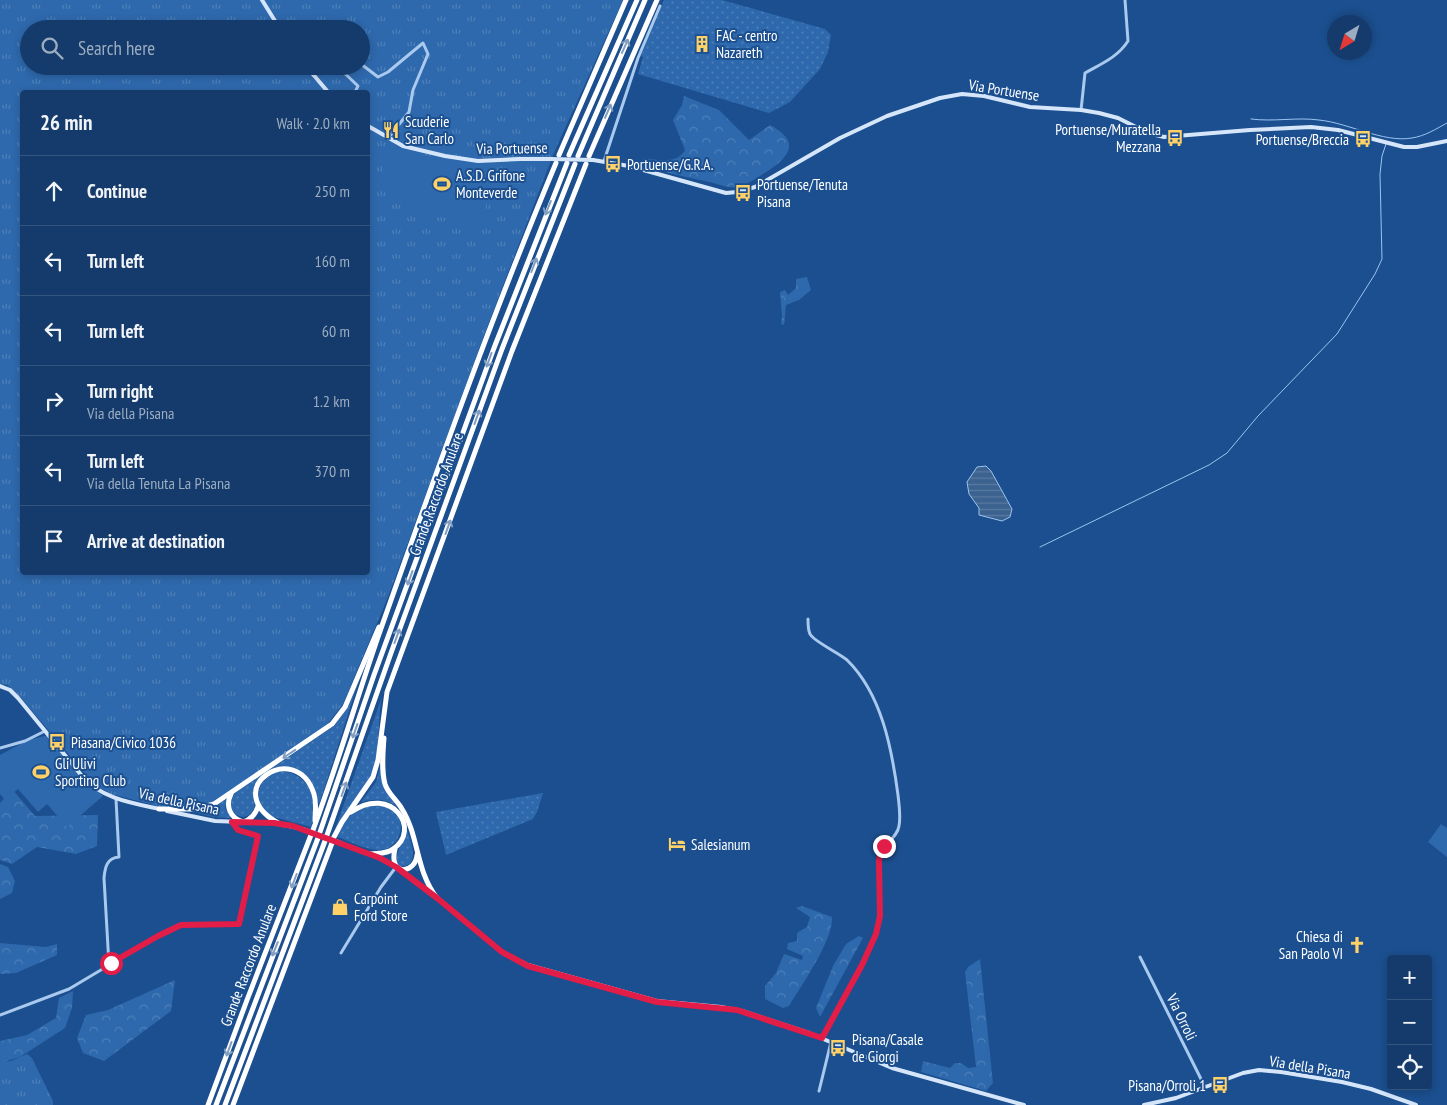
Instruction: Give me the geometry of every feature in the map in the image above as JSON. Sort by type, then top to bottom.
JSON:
[{"type":"highway","points":[[558,155],[626,0]]},
{"type":"highway","points":[[569,155],[637,0]]},
{"type":"highway","points":[[578,156],[645,0]]},
{"type":"highway","points":[[591,158],[658,3]]},
{"type":"highway","name":"Grande Raccordo Anulare","points":[[208,1105],[324,802],[360,689],[397,585],[553,161]]},
{"type":"highway","name":"Grande Raccordo Anulare","points":[[216,1105],[319,835],[380,658],[494,348],[567,163]]},
{"type":"highway","name":"Grande Raccordo Anulare","points":[[225,1105],[326,838],[496,365],[575,164]]},
{"type":"highway","name":"Grande Raccordo Anulare","points":[[384,705],[387,692],[505,370],[586,164]]},
{"type":"highway","points":[[159,809],[188,810],[206,807],[232,793],[318,734],[339,716],[345,707],[397,585]]},
{"type":"highway","points":[[233,1105],[333,840],[347,815],[373,777],[378,760],[384,705]]},
{"type":"highway","points":[[384,705],[383,759],[385,782],[389,792],[402,809],[428,884],[437,898]]},
{"type":"highway","points":[[280,824],[265,815],[258,806],[256,791],[263,777],[278,769],[291,770],[304,779],[313,792],[316,801],[316,823]]},
{"type":"highway","points":[[232,793],[228,802],[229,811],[235,818],[243,822],[253,816],[258,806]]},
{"type":"highway","points":[[347,815],[358,807],[369,803],[386,804],[392,807],[402,818],[404,828],[402,838],[395,848],[392,860],[396,867],[405,869],[411,867],[416,860],[416,852]]},
{"type":"highway","points":[[371,854],[383,853],[395,848]]},
{"type":"main road","points":[[262,0],[274,20]]},
{"type":"main road","points":[[313,75],[326,90]]},
{"type":"main road","name":"Via Portuense","points":[[370,127],[411,149],[478,161],[520,158],[553,161],[591,158],[732,193],[755,187],[825,146],[882,118],[949,96],[974,94],[1024,106],[1081,110],[1118,118],[1148,133],[1164,137],[1310,127],[1338,130],[1404,147],[1417,147],[1447,141]]},
{"type":"main road","name":"Via della Pisana","points":[[0,686],[13,692],[88,782],[99,791],[116,799],[212,821],[280,824],[303,829],[371,854],[396,867],[502,952],[528,966],[657,1002],[737,1010],[822,1038],[892,1068],[1024,1105]]},
{"type":"main road","name":"Via della Pisana","points":[[1144,1105],[1176,1098],[1250,1072],[1274,1071],[1368,1088],[1416,1105]]},
{"type":"street","points":[[1081,110],[1085,73],[1111,59],[1128,41],[1125,0]]},
{"type":"street","points":[[604,161],[658,3]]},
{"type":"street","points":[[370,71],[378,77],[388,72],[423,43],[428,54],[413,90],[409,112],[388,138]]},
{"type":"street","points":[[346,75],[358,86],[356,90]]},
{"type":"street","points":[[808,619],[811,637],[832,648],[847,660],[859,675],[874,700],[886,733],[890,751],[896,779],[900,820],[896,834],[882,849],[879,857],[880,916],[876,934],[862,965],[822,1038]]},
{"type":"street","points":[[0,748],[25,741],[46,731]]},
{"type":"street","points":[[109,965],[104,878],[106,866],[111,858],[119,857],[116,799]]},
{"type":"street","points":[[0,1015],[69,989],[158,936],[181,925],[239,924],[258,836],[238,830],[232,822]]},
{"type":"street","points":[[341,953],[384,882],[396,867]]},
{"type":"street","name":"Via Orroli","points":[[1140,957],[1204,1087]]},
{"type":"street","points":[[819,1091],[831,1042]]},
{"type":"green space","points":[[0,0],[623,0],[553,155],[388,597],[343,704],[326,726],[215,801],[191,808],[162,807],[111,794],[94,784],[21,698],[7,685],[0,684]]},
{"type":"green space","points":[[664,0],[722,0],[825,29],[831,35],[828,52],[820,69],[790,102],[769,113],[638,74],[643,57],[641,56]]},
{"type":"green space","points":[[684,96],[719,110],[749,140],[770,125],[787,138],[789,144],[785,157],[772,168],[748,183],[735,187],[727,187],[641,164],[643,159],[672,159],[682,155],[685,150],[673,120],[682,105]]},
{"type":"green space","name":"A.S.D. Grifone Monteverde","points":[[396,146],[421,155],[494,168],[485,209],[474,223],[434,216],[404,197],[383,171]]},
{"type":"green space","points":[[807,277],[811,290],[799,300],[786,305],[784,325],[781,324],[780,292],[785,290],[788,295],[796,288],[796,279]]},
{"type":"green space","points":[[359,680],[319,805],[314,788],[303,774],[287,767],[269,770],[335,724],[344,712]]},
{"type":"green space","points":[[382,697],[377,752],[373,770],[360,794],[334,832]]},
{"type":"green space","name":"Gli Ulivi Sporting Club","points":[[49,735],[103,796],[67,827],[47,804],[38,812],[18,789],[5,800],[0,794],[0,755],[28,740]]},
{"type":"green space","points":[[380,767],[384,789],[397,807],[379,800],[361,802],[376,782]]},
{"type":"green space","points":[[279,771],[298,777],[305,782],[310,790],[313,807],[311,827],[270,816],[260,803],[258,797],[261,785],[271,775]]},
{"type":"green space","points":[[261,776],[254,789],[255,804],[252,812],[244,817],[235,814],[232,810],[231,801],[235,793]]},
{"type":"green space","points":[[12,789],[35,816],[98,815],[97,846],[76,854],[37,847],[12,864],[0,860],[0,803]]},
{"type":"green space","points":[[543,793],[533,819],[446,855],[436,812]]},
{"type":"green space","points":[[227,799],[225,808],[231,818],[213,817],[193,812],[210,808]]},
{"type":"green space","points":[[372,805],[388,807],[395,811],[399,817],[401,823],[400,831],[394,844],[388,848],[375,850],[338,837],[350,816]]},
{"type":"green space","points":[[1441,824],[1447,828],[1447,857],[1428,842]]},
{"type":"green space","points":[[406,826],[412,846],[412,859],[410,864],[404,866],[395,865],[404,837]]},
{"type":"green space","points":[[0,864],[8,867],[15,881],[12,893],[0,899]]},
{"type":"green space","points":[[802,906],[832,917],[831,926],[822,950],[808,975],[789,1006],[783,1008],[765,999],[765,986],[776,973],[784,954],[802,960],[803,956],[787,949],[788,943],[797,941],[797,933],[807,927],[810,917],[796,908]]},
{"type":"green space","points":[[859,936],[863,938],[820,1017],[816,1008],[833,966],[846,944]]},
{"type":"green space","points":[[0,943],[46,947],[57,944],[57,955],[16,973],[0,974]]},
{"type":"green space","points":[[980,959],[993,1083],[986,1091],[921,1072],[923,1061],[950,1068],[955,1063],[961,1063],[968,1068],[976,1067],[965,972],[968,967]]},
{"type":"green space","points":[[175,980],[171,1011],[104,1061],[83,1053],[77,1038],[86,1015],[108,1010]]},
{"type":"green space","points":[[73,991],[72,1008],[65,1028],[20,1057],[0,1063],[0,1041],[27,1035],[56,1018],[59,998]]},
{"type":"green space","points":[[27,1054],[32,1058],[53,1101],[53,1105],[0,1105],[0,1062],[11,1061]]},
{"type":"shaded area","points":[[986,466],[991,471],[1012,509],[1010,517],[1002,521],[979,515],[979,508],[969,494],[967,482],[977,467]]},
{"type":"waterway","points":[[1251,119],[1319,120],[1389,138],[1401,139],[1421,136],[1447,123]]},
{"type":"waterway","points":[[1040,547],[1209,465],[1227,453],[1258,416],[1337,334],[1375,274],[1382,259],[1380,174],[1382,156],[1386,144]]},
{"type":"place","name":"FAC - centro Nazareth","points":[[702,44]]},
{"type":"place","name":"Scuderie San Carlo","points":[[391,130]]},
{"type":"place","name":"Portuense/Muratella Mezzana","points":[[1175,138]]},
{"type":"place","name":"Portuense/Breccia","points":[[1363,139]]},
{"type":"place","name":"Portuense/G.R.A.","points":[[613,164]]},
{"type":"place","name":"A.S.D. Grifone Monteverde","points":[[442,184]]},
{"type":"place","name":"Portuense/Tenuta Pisana","points":[[743,193]]},
{"type":"place","name":"Piasana/Civico 1036","points":[[57,742]]},
{"type":"place","name":"Gli Ulivi Sporting Club","points":[[41,772]]},
{"type":"place","name":"Salesianum","points":[[677,844]]},
{"type":"place","name":"Carpoint Ford Store","points":[[340,907]]},
{"type":"place","name":"Chiesa di San Paolo VI","points":[[1357,945]]},
{"type":"place","name":"Pisana/Casale de Giorgi","points":[[838,1048]]},
{"type":"place","name":"Pisana/Orroli 1","points":[[1220,1085]]},
{"type":"route","points":[[111,963],[168,930],[181,925],[239,924],[258,836],[238,830],[232,822],[274,823],[303,829],[384,860],[437,898],[502,952],[524,964],[657,1002],[737,1010],[822,1038],[862,965],[876,934],[880,916],[879,861],[884,846]]}]
